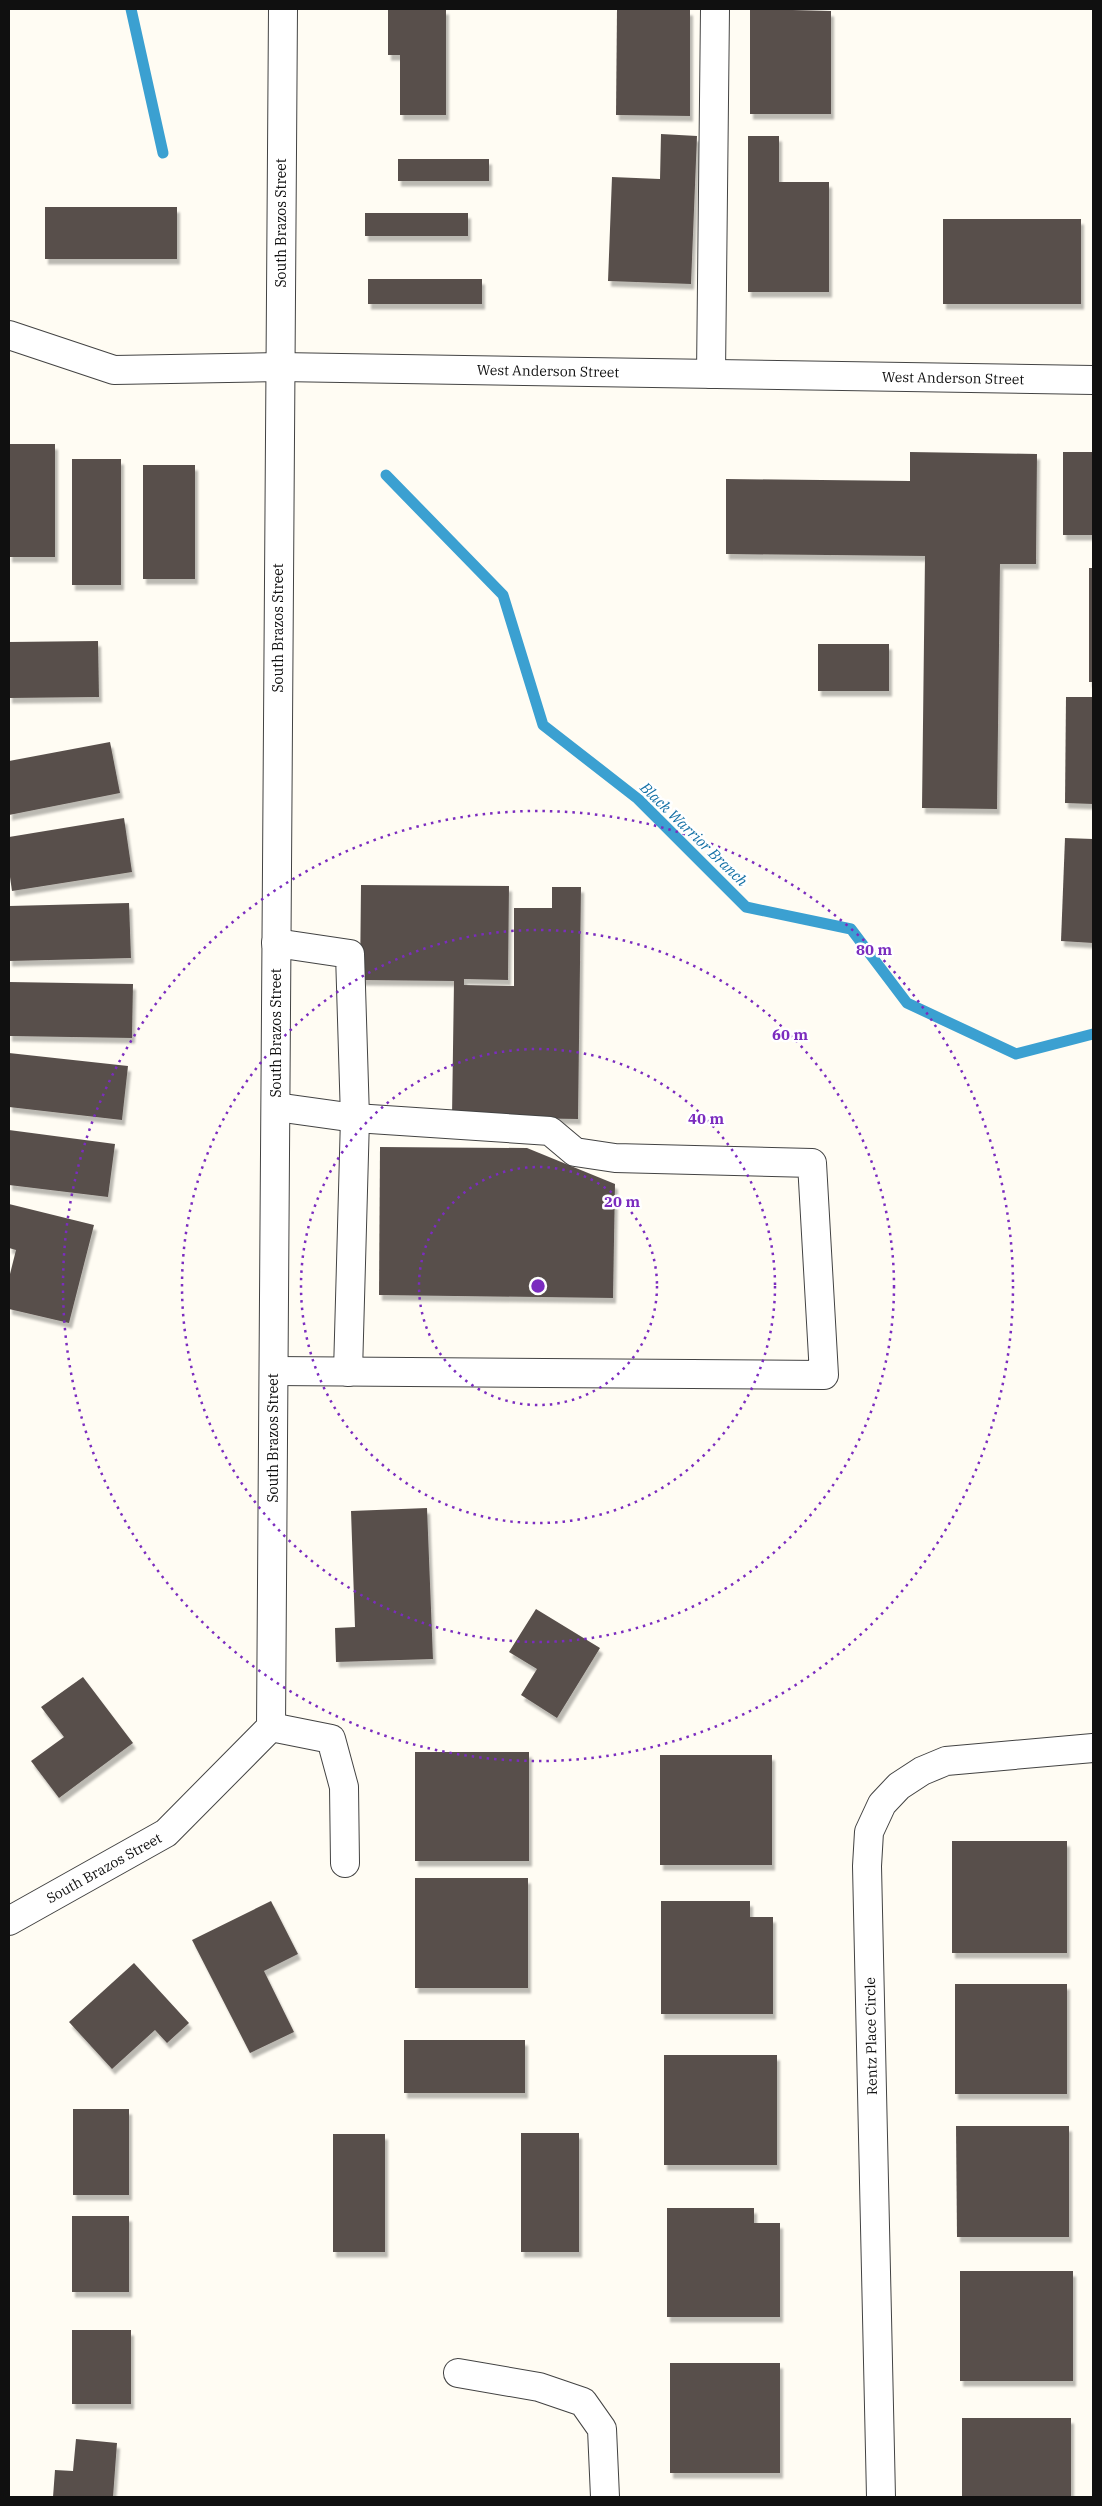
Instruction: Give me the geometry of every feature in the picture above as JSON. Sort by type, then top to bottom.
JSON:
[{"type":"street","name":"South Brazos Street","points":[[9,1921],[166,1833],[271,1727],[283,9]]},
{"type":"street","points":[[711,374],[714,9]]},
{"type":"street","name":"West Anderson Street","points":[[9,335],[114,370],[280,367],[1093,380]]},
{"type":"street","points":[[276,943],[350,954],[355,1118],[348,1372]]},
{"type":"street","points":[[274,1371],[824,1375],[812,1163],[615,1158],[574,1152],[550,1131],[355,1118],[276,1107]]},
{"type":"street","points":[[271,1727],[331,1739],[344,1788],[345,1862]]},
{"type":"street","name":"Rentz Place Circle","points":[[881,2497],[867,1866],[870,1832],[882,1804],[900,1786],[922,1771],[946,1760],[1093,1748]]},
{"type":"street","points":[[458,2373],[540,2387],[583,2402],[602,2429],[605,2497]]},
{"type":"building","points":[[388,9],[446,9],[446,115],[400,115],[400,55],[388,55]]},
{"type":"building","points":[[617,9],[690,10],[690,116],[616,115]]},
{"type":"building","points":[[750,9],[831,11],[831,114],[750,114]]},
{"type":"building","points":[[661,134],[697,136],[691,284],[608,281],[612,177],[660,179]]},
{"type":"building","points":[[748,136],[779,136],[779,182],[829,182],[829,292],[748,292]]},
{"type":"building","points":[[398,159],[489,159],[489,181],[398,181]]},
{"type":"building","points":[[45,207],[177,207],[177,259],[45,259]]},
{"type":"building","points":[[365,213],[468,213],[468,236],[365,236]]},
{"type":"building","points":[[943,219],[1081,219],[1081,304],[943,304]]},
{"type":"building","points":[[368,279],[482,279],[482,304],[368,304]]},
{"type":"building","points":[[9,444],[55,444],[55,557],[9,557]]},
{"type":"building","points":[[910,452],[1037,454],[1036,564],[1000,564],[997,809],[922,808],[925,556],[726,554],[726,479],[910,481]]},
{"type":"building","points":[[1063,452],[1093,452],[1093,535],[1063,535]]},
{"type":"building","points":[[72,459],[121,459],[121,585],[72,585]]},
{"type":"building","points":[[143,465],[195,465],[195,579],[143,579]]},
{"type":"building","points":[[1089,568],[1093,568],[1093,682],[1089,682]]},
{"type":"building","points":[[98,641],[99,697],[9,698],[9,642]]},
{"type":"building","points":[[818,644],[889,644],[889,691],[818,691]]},
{"type":"building","points":[[1066,697],[1093,697],[1093,804],[1065,803]]},
{"type":"building","points":[[110,742],[120,793],[9,815],[9,761]]},
{"type":"building","points":[[124,818],[132,872],[12,891],[9,870],[9,837]]},
{"type":"building","points":[[1065,838],[1093,839],[1093,943],[1061,941]]},
{"type":"building","points":[[361,885],[509,886],[508,980],[464,979],[464,985],[514,986],[514,908],[552,908],[552,887],[581,887],[578,1119],[452,1117],[454,981],[360,980]]},
{"type":"building","points":[[129,903],[131,958],[9,961],[9,906]]},
{"type":"building","points":[[9,982],[133,984],[132,1038],[9,1036]]},
{"type":"building","points":[[9,1053],[128,1066],[122,1120],[9,1107]]},
{"type":"building","points":[[9,1130],[115,1144],[108,1197],[9,1185]]},
{"type":"building","points":[[380,1147],[527,1148],[615,1184],[613,1298],[379,1295]]},
{"type":"building","points":[[9,1204],[94,1225],[69,1323],[9,1309],[9,1278],[16,1250],[9,1248]]},
{"type":"building","points":[[427,1508],[433,1659],[336,1662],[335,1628],[355,1627],[351,1511]]},
{"type":"building","points":[[536,1609],[600,1648],[557,1718],[521,1695],[537,1669],[509,1652]]},
{"type":"building","points":[[83,1677],[133,1743],[59,1798],[31,1761],[64,1737],[41,1707]]},
{"type":"building","points":[[415,1752],[529,1752],[529,1861],[415,1861]]},
{"type":"building","points":[[660,1755],[772,1755],[772,1865],[660,1865]]},
{"type":"building","points":[[952,1841],[1067,1841],[1067,1953],[952,1953]]},
{"type":"building","points":[[415,1878],[528,1878],[528,1988],[415,1988]]},
{"type":"building","points":[[271,1901],[298,1954],[264,1971],[294,2032],[250,2053],[192,1940]]},
{"type":"building","points":[[661,1901],[750,1901],[750,1917],[773,1917],[773,2014],[661,2014]]},
{"type":"building","points":[[134,1963],[189,2023],[167,2043],[155,2030],[112,2069],[69,2022]]},
{"type":"building","points":[[955,1984],[1067,1984],[1067,2094],[955,2094]]},
{"type":"building","points":[[404,2040],[525,2040],[525,2093],[404,2093]]},
{"type":"building","points":[[664,2055],[777,2055],[777,2165],[664,2165]]},
{"type":"building","points":[[73,2109],[129,2109],[129,2195],[73,2195]]},
{"type":"building","points":[[956,2126],[1069,2126],[1069,2237],[957,2237]]},
{"type":"building","points":[[521,2133],[579,2133],[579,2252],[521,2252]]},
{"type":"building","points":[[333,2134],[385,2134],[385,2252],[333,2252]]},
{"type":"building","points":[[667,2208],[754,2208],[754,2223],[780,2223],[780,2317],[667,2317]]},
{"type":"building","points":[[72,2216],[129,2216],[129,2292],[72,2292]]},
{"type":"building","points":[[960,2271],[1073,2271],[1073,2381],[960,2381]]},
{"type":"building","points":[[72,2330],[131,2330],[131,2404],[72,2404]]},
{"type":"building","points":[[670,2363],[780,2363],[780,2473],[670,2473]]},
{"type":"building","points":[[962,2418],[1071,2418],[1071,2497],[962,2497]]},
{"type":"building","points":[[76,2439],[117,2443],[113,2497],[53,2497],[55,2470],[73,2471]]},
{"type":"waterway","name":"Black Warrior Branch","points":[[131,9],[163,153]]},
{"type":"waterway","name":"Black Warrior Branch","points":[[386,475],[503,595],[543,725],[638,799],[746,907],[851,929],[907,1003],[1016,1054],[1093,1034]]}]
